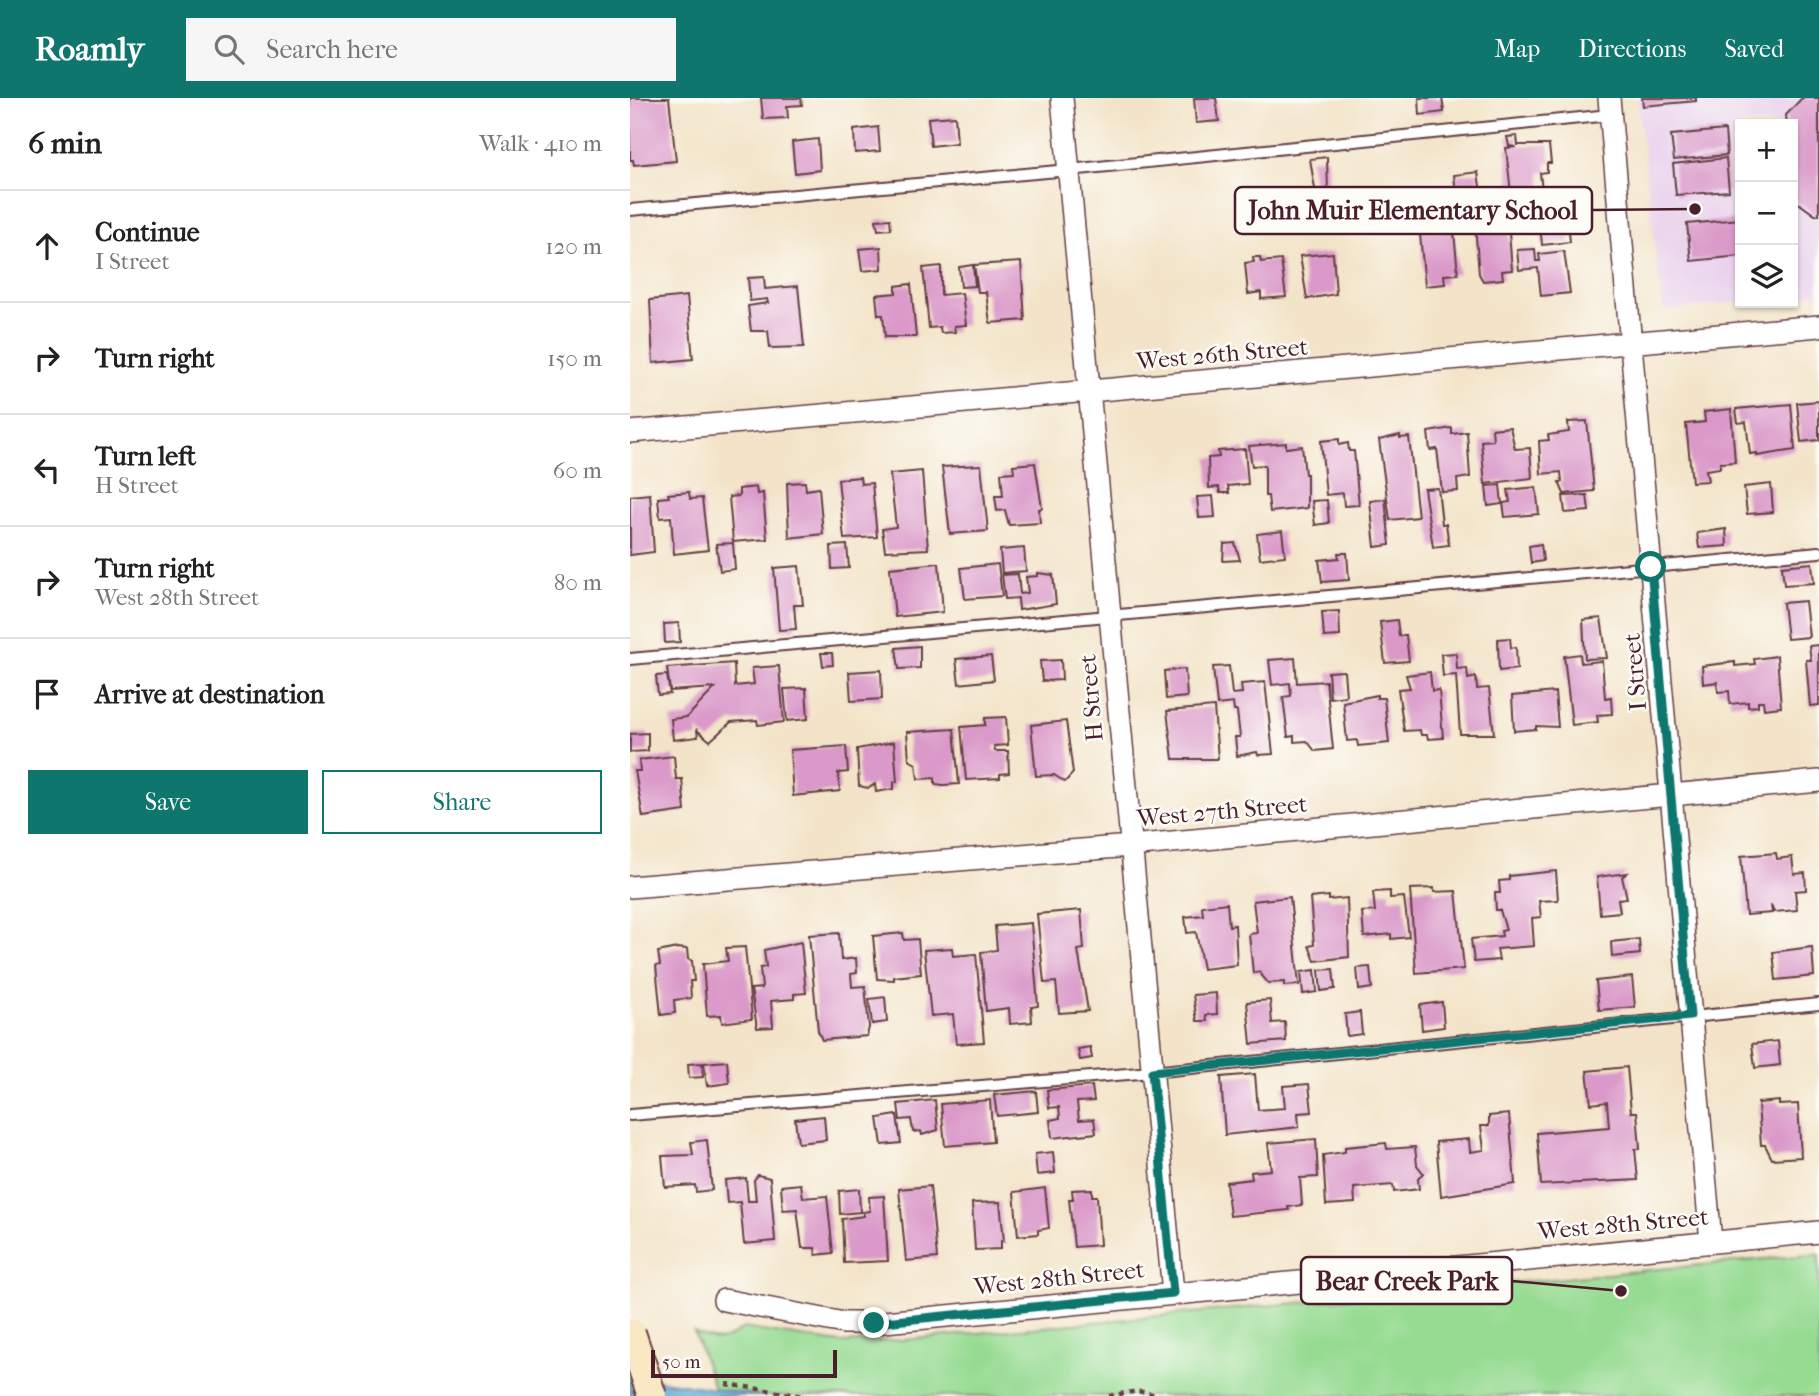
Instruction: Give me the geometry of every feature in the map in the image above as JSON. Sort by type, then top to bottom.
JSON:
[{"type":"main road","points":[[631,1333],[652,1396]]},
{"type":"street","name":"H Street","points":[[1062,98],[1111,618],[1129,846],[1173,1293]]},
{"type":"street","name":"I Street","points":[[1610,106],[1711,1242]]},
{"type":"street","name":"West 26th Street","points":[[630,432],[1819,326]]},
{"type":"street","name":"West 27th Street","points":[[630,887],[1129,846],[1819,781]]},
{"type":"street","name":"West 28th Street","points":[[724,1300],[844,1324],[874,1323],[1819,1232]]},
{"type":"lane","points":[[630,210],[1069,170],[1610,106]]},
{"type":"lane","points":[[630,659],[1111,618],[1819,552]]},
{"type":"lane","points":[[630,1115],[1152,1072],[1819,1004]]},
{"type":"path","points":[[726,1384],[804,1396]]},
{"type":"path","points":[[1109,1396],[1138,1391],[1161,1396]]},
{"type":"shaded area","points":[[1637,98],[1819,98],[1819,293],[1798,295],[1798,119],[1735,119],[1735,303],[1663,311]]},
{"type":"green space","points":[[1819,1254],[1819,1396],[717,1396],[694,1332],[714,1340],[725,1339],[743,1328],[840,1343],[903,1340]]},
{"type":"water","points":[[630,1376],[762,1396],[630,1396]]},
{"type":"building","points":[[630,98],[669,98],[676,161],[634,165],[633,160],[630,160]]},
{"type":"building","points":[[761,98],[801,98],[802,105],[787,106],[788,118],[763,119]]},
{"type":"building","points":[[1194,98],[1216,98],[1219,121],[1196,123]]},
{"type":"building","points":[[1419,98],[1442,98],[1444,112],[1420,115]]},
{"type":"building","points":[[1642,98],[1696,98],[1696,101],[1643,106]]},
{"type":"building","points":[[1802,98],[1819,98],[1819,215],[1798,203],[1798,119],[1786,119],[1786,115]]},
{"type":"building","points":[[955,116],[957,143],[931,146],[928,118]]},
{"type":"building","points":[[878,127],[880,151],[855,153],[854,130]]},
{"type":"building","points":[[1725,130],[1727,155],[1674,160],[1671,135]]},
{"type":"building","points":[[1517,136],[1518,145],[1549,145],[1551,163],[1547,163],[1547,172],[1540,173],[1542,190],[1511,193],[1506,148],[1516,147],[1509,146],[1507,137]]},
{"type":"building","points":[[818,139],[820,170],[795,173],[792,142]]},
{"type":"building","points":[[1327,157],[1328,193],[1316,195],[1310,159]]},
{"type":"building","points":[[1726,158],[1729,191],[1676,195],[1673,164]]},
{"type":"building","points":[[1478,172],[1484,215],[1505,213],[1508,220],[1512,270],[1502,271],[1503,279],[1483,281],[1479,274],[1475,225],[1460,227],[1454,175]]},
{"type":"building","points":[[1566,201],[1570,242],[1542,245],[1538,204]]},
{"type":"building","points":[[890,219],[891,229],[878,230],[876,220]]},
{"type":"building","points":[[1735,219],[1735,257],[1691,261],[1687,224]]},
{"type":"building","points":[[1453,221],[1458,274],[1444,275],[1445,284],[1425,286],[1419,224]]},
{"type":"building","points":[[881,247],[882,269],[862,271],[859,249]]},
{"type":"building","points":[[1535,249],[1536,261],[1540,261],[1539,254],[1564,251],[1570,293],[1541,296],[1538,268],[1519,270],[1517,250]]},
{"type":"building","points":[[1333,253],[1336,294],[1307,299],[1300,256]]},
{"type":"building","points":[[1253,257],[1260,257],[1261,262],[1281,260],[1286,297],[1261,299],[1261,292],[1248,294],[1245,263],[1254,262]]},
{"type":"building","points":[[1021,262],[1025,320],[990,323],[986,292],[978,292],[974,265]]},
{"type":"building","points":[[973,265],[975,286],[961,287],[959,267]]},
{"type":"building","points":[[941,266],[941,295],[962,293],[966,325],[954,326],[955,332],[941,333],[940,327],[929,328],[923,268]]},
{"type":"building","points":[[764,277],[765,289],[798,286],[804,347],[770,348],[768,331],[751,331],[748,306],[768,303],[767,299],[750,301],[748,278]]},
{"type":"building","points":[[911,284],[916,337],[885,337],[883,315],[878,315],[876,295],[896,293],[896,286]]},
{"type":"building","points":[[687,296],[693,359],[653,363],[650,300]]},
{"type":"building","points":[[1819,401],[1819,440],[1801,442],[1797,403]]},
{"type":"building","points":[[1791,404],[1795,450],[1757,456],[1757,453],[1750,454],[1746,422],[1738,423],[1736,409]]},
{"type":"building","points":[[1731,409],[1735,462],[1720,463],[1720,468],[1706,470],[1708,481],[1692,482],[1686,424],[1705,422],[1704,412]]},
{"type":"building","points":[[1587,421],[1594,491],[1564,494],[1559,482],[1562,482],[1561,472],[1541,474],[1539,441],[1549,440],[1548,435],[1569,432],[1568,422]]},
{"type":"building","points":[[1510,427],[1515,449],[1530,448],[1532,478],[1485,484],[1481,441],[1493,440],[1492,429]]},
{"type":"building","points":[[1452,428],[1452,434],[1467,432],[1470,477],[1457,479],[1458,491],[1442,492],[1437,449],[1430,450],[1428,432]]},
{"type":"building","points":[[1400,435],[1400,438],[1409,437],[1418,517],[1390,520],[1379,440]]},
{"type":"building","points":[[1339,439],[1339,445],[1348,443],[1349,451],[1354,451],[1359,505],[1344,506],[1343,493],[1326,495],[1321,441]]},
{"type":"building","points":[[1286,443],[1286,448],[1302,446],[1307,474],[1307,508],[1270,512],[1268,496],[1265,496],[1265,465],[1252,466],[1249,446]]},
{"type":"building","points":[[1245,449],[1248,484],[1228,486],[1229,493],[1220,493],[1219,487],[1209,488],[1208,458],[1219,457],[1218,451]]},
{"type":"building","points":[[1035,463],[1042,508],[1039,509],[1040,523],[1009,525],[1005,510],[997,511],[995,496],[1003,496],[1001,473],[1014,472],[1013,465]]},
{"type":"building","points":[[981,465],[988,531],[950,534],[942,467]]},
{"type":"building","points":[[922,471],[928,549],[885,551],[882,529],[896,527],[890,474]]},
{"type":"building","points":[[860,477],[861,484],[872,483],[877,537],[844,539],[838,479]]},
{"type":"building","points":[[805,482],[806,490],[819,488],[823,534],[789,538],[787,483]]},
{"type":"building","points":[[1771,484],[1773,512],[1747,514],[1744,487]]},
{"type":"building","points":[[1500,485],[1502,504],[1488,506],[1486,486]]},
{"type":"building","points":[[756,487],[757,494],[763,493],[767,539],[733,542],[729,497],[739,496],[739,489]]},
{"type":"building","points":[[1536,487],[1539,514],[1505,517],[1503,503],[1510,502],[1508,490]]},
{"type":"building","points":[[1438,488],[1442,524],[1446,524],[1449,545],[1433,547],[1424,489]]},
{"type":"building","points":[[689,492],[690,499],[702,498],[708,550],[674,554],[671,517],[660,518],[658,498]]},
{"type":"building","points":[[650,494],[654,552],[630,555],[630,496]]},
{"type":"building","points":[[1587,495],[1589,511],[1565,513],[1563,496]]},
{"type":"building","points":[[1213,496],[1215,517],[1199,518],[1197,497]]},
{"type":"building","points":[[1385,499],[1390,545],[1375,547],[1370,501]]},
{"type":"building","points":[[1327,500],[1329,523],[1315,525],[1312,501]]},
{"type":"building","points":[[1726,529],[1727,546],[1699,548],[1697,533]]},
{"type":"building","points":[[1282,531],[1285,556],[1260,559],[1257,534]]},
{"type":"building","points":[[733,543],[735,569],[720,571],[716,544]]},
{"type":"building","points":[[1235,543],[1240,560],[1223,561],[1224,544]]},
{"type":"building","points":[[1541,544],[1543,561],[1531,563],[1529,546]]},
{"type":"building","points":[[847,545],[849,568],[832,569],[831,546]]},
{"type":"building","points":[[1024,548],[1026,571],[1002,573],[1000,550]]},
{"type":"building","points":[[1338,553],[1347,553],[1349,580],[1322,582],[1319,560],[1339,558]]},
{"type":"building","points":[[939,563],[943,612],[895,617],[890,568]]},
{"type":"building","points":[[1812,563],[1814,583],[1784,585],[1782,566]]},
{"type":"building","points":[[998,564],[1002,596],[965,599],[961,568]]},
{"type":"building","points":[[799,566],[803,605],[794,605],[796,629],[779,630],[774,568]]},
{"type":"building","points":[[1038,573],[1053,575],[1056,604],[1019,610],[1018,598],[1005,599],[1002,575],[1018,574],[1020,594],[1028,593],[1026,577],[1038,576]]},
{"type":"building","points":[[1805,601],[1809,637],[1787,639],[1783,603]]},
{"type":"building","points":[[1339,611],[1340,636],[1324,637],[1322,612]]},
{"type":"building","points":[[1601,618],[1607,658],[1585,659],[1583,620]]},
{"type":"building","points":[[1397,620],[1399,636],[1406,635],[1409,661],[1385,663],[1380,622]]},
{"type":"building","points":[[679,623],[680,642],[665,643],[664,624]]},
{"type":"building","points":[[1510,638],[1511,648],[1516,647],[1517,669],[1499,671],[1498,639]]},
{"type":"building","points":[[1819,645],[1819,705],[1810,706],[1806,660],[1811,660],[1809,646]]},
{"type":"building","points":[[920,646],[920,668],[899,669],[896,648]]},
{"type":"building","points":[[821,653],[832,653],[833,665],[823,666]]},
{"type":"building","points":[[1456,653],[1457,669],[1467,668],[1468,679],[1476,677],[1477,689],[1489,688],[1494,734],[1460,734],[1456,675],[1443,676],[1441,654]]},
{"type":"building","points":[[1580,654],[1581,663],[1602,661],[1605,698],[1611,697],[1612,714],[1597,715],[1598,722],[1572,725],[1564,656]]},
{"type":"building","points":[[991,656],[994,680],[959,684],[956,659]]},
{"type":"building","points":[[1777,656],[1781,707],[1764,709],[1763,701],[1758,701],[1758,706],[1748,707],[1748,702],[1730,704],[1729,691],[1718,692],[1717,682],[1703,684],[1702,666],[1735,662],[1735,666],[1755,664],[1754,659]]},
{"type":"building","points":[[1295,658],[1297,683],[1326,681],[1333,749],[1315,751],[1307,741],[1294,742],[1294,736],[1288,737],[1283,697],[1291,696],[1290,683],[1272,685],[1269,660]]},
{"type":"building","points":[[1061,660],[1062,680],[1042,681],[1040,661]]},
{"type":"building","points":[[734,663],[735,686],[754,684],[752,668],[779,666],[784,722],[758,725],[757,720],[731,722],[710,741],[697,730],[698,737],[673,740],[671,719],[687,717],[715,688],[670,691],[667,668]]},
{"type":"building","points":[[1229,666],[1232,694],[1242,693],[1241,684],[1265,682],[1273,754],[1258,755],[1257,752],[1237,756],[1235,737],[1240,737],[1237,711],[1234,711],[1233,703],[1217,705],[1213,667]]},
{"type":"building","points":[[1185,669],[1187,697],[1166,699],[1164,671]]},
{"type":"building","points":[[881,670],[882,699],[851,701],[849,672]]},
{"type":"building","points":[[1344,671],[1346,696],[1330,698],[1328,672]]},
{"type":"building","points":[[1430,672],[1432,691],[1439,690],[1443,738],[1428,739],[1427,735],[1421,735],[1420,730],[1404,731],[1398,689],[1410,688],[1406,675]]},
{"type":"building","points":[[667,675],[670,694],[658,695],[656,676]]},
{"type":"building","points":[[806,688],[808,719],[787,721],[784,689]]},
{"type":"building","points":[[1555,692],[1558,727],[1536,726],[1536,729],[1514,731],[1512,696]]},
{"type":"building","points":[[1377,695],[1377,698],[1384,698],[1389,743],[1358,746],[1357,740],[1347,741],[1343,702]]},
{"type":"building","points":[[1214,707],[1218,759],[1173,759],[1167,711]]},
{"type":"building","points":[[1006,717],[1008,745],[994,746],[995,751],[1008,751],[1009,773],[1000,774],[1000,778],[966,780],[961,727],[985,725],[985,718]]},
{"type":"building","points":[[1066,721],[1073,773],[1065,782],[1054,775],[1036,776],[1031,725]]},
{"type":"building","points":[[954,729],[959,784],[935,784],[935,778],[918,779],[916,764],[909,760],[907,732]]},
{"type":"building","points":[[648,733],[648,751],[630,752],[630,734]]},
{"type":"building","points":[[894,742],[897,782],[894,782],[894,789],[876,792],[875,784],[868,788],[859,786],[857,749]]},
{"type":"building","points":[[846,746],[848,772],[838,773],[840,791],[793,796],[790,750]]},
{"type":"building","points":[[674,756],[676,779],[682,779],[685,811],[643,817],[635,771],[640,771],[639,760]]},
{"type":"building","points":[[1776,853],[1777,859],[1792,857],[1794,874],[1805,873],[1806,890],[1795,891],[1797,910],[1774,912],[1771,905],[1772,913],[1746,915],[1741,856]]},
{"type":"building","points":[[1556,871],[1558,900],[1539,901],[1541,917],[1532,918],[1534,946],[1497,949],[1499,960],[1474,962],[1471,939],[1502,936],[1501,931],[1506,930],[1500,910],[1496,910],[1495,893],[1500,893],[1499,881],[1509,880],[1509,876]]},
{"type":"building","points":[[1627,873],[1622,877],[1627,898],[1618,899],[1620,912],[1600,914],[1597,877]]},
{"type":"building","points":[[1434,888],[1434,892],[1456,891],[1464,969],[1416,973],[1410,889]]},
{"type":"building","points":[[1390,891],[1390,898],[1404,897],[1409,937],[1391,939],[1391,934],[1364,937],[1362,912],[1375,911],[1373,892]]},
{"type":"building","points":[[1329,896],[1329,900],[1347,898],[1349,957],[1315,961],[1309,946],[1314,945],[1310,898]]},
{"type":"building","points":[[1290,897],[1299,985],[1284,986],[1284,982],[1268,983],[1259,972],[1253,973],[1249,934],[1257,933],[1253,901]]},
{"type":"building","points":[[1227,903],[1229,926],[1235,925],[1237,965],[1203,969],[1196,932],[1187,933],[1185,917],[1203,915],[1202,906]]},
{"type":"building","points":[[1081,910],[1084,949],[1078,950],[1088,1011],[1059,1013],[1056,982],[1044,983],[1037,914]]},
{"type":"building","points":[[1031,923],[1038,1006],[1031,1007],[1032,1022],[1010,1024],[1009,1008],[986,1011],[981,952],[997,950],[995,926]]},
{"type":"building","points":[[839,933],[841,960],[856,958],[857,973],[851,974],[852,987],[865,986],[869,1027],[867,1036],[822,1040],[818,1031],[809,935]]},
{"type":"building","points":[[903,933],[904,940],[918,939],[921,974],[894,977],[894,980],[877,979],[873,936]]},
{"type":"building","points":[[1639,939],[1640,954],[1612,957],[1611,942]]},
{"type":"building","points":[[801,942],[806,993],[794,994],[794,999],[771,1001],[773,1027],[757,1028],[751,989],[762,988],[760,968],[766,967],[764,950]]},
{"type":"building","points":[[745,947],[752,1019],[722,1023],[721,1015],[707,1016],[703,964],[728,961],[726,948]]},
{"type":"building","points":[[1812,947],[1814,976],[1776,980],[1773,952]]},
{"type":"building","points":[[952,948],[953,956],[976,954],[984,1042],[956,1044],[953,1014],[931,1016],[924,950]]},
{"type":"building","points":[[687,949],[688,959],[692,961],[694,981],[690,981],[691,998],[674,1000],[675,1013],[661,1015],[656,966],[660,965],[658,952]]},
{"type":"building","points":[[1370,967],[1372,988],[1359,990],[1357,968]]},
{"type":"building","points":[[1333,969],[1335,989],[1321,991],[1319,970]]},
{"type":"building","points":[[1315,970],[1317,992],[1303,994],[1301,972]]},
{"type":"building","points":[[1632,977],[1635,1007],[1599,1010],[1596,981]]},
{"type":"building","points":[[1216,993],[1217,1014],[1206,1015],[1207,1021],[1197,1021],[1193,995]]},
{"type":"building","points":[[885,997],[887,1022],[872,1024],[869,999]]},
{"type":"building","points":[[1270,1000],[1272,1023],[1285,1022],[1286,1041],[1251,1044],[1247,1002]]},
{"type":"building","points":[[1442,1002],[1444,1027],[1422,1030],[1420,1005]]},
{"type":"building","points":[[1360,1012],[1362,1034],[1347,1036],[1345,1014]]},
{"type":"building","points":[[1778,1041],[1780,1065],[1755,1068],[1752,1044]]},
{"type":"building","points":[[1090,1047],[1092,1058],[1080,1060],[1078,1049]]},
{"type":"building","points":[[727,1061],[729,1083],[707,1086],[704,1063]]},
{"type":"building","points":[[702,1063],[703,1077],[689,1078],[688,1064]]},
{"type":"building","points":[[1627,1067],[1631,1112],[1637,1112],[1640,1149],[1635,1149],[1638,1180],[1541,1185],[1537,1133],[1609,1127],[1607,1102],[1591,1104],[1587,1071]]},
{"type":"building","points":[[1255,1074],[1258,1110],[1285,1108],[1283,1086],[1309,1084],[1312,1112],[1298,1113],[1299,1127],[1225,1135],[1221,1077]]},
{"type":"building","points":[[1092,1086],[1094,1101],[1077,1102],[1079,1120],[1094,1119],[1096,1133],[1052,1138],[1050,1120],[1060,1118],[1059,1107],[1049,1108],[1047,1090]]},
{"type":"building","points":[[1036,1091],[1038,1112],[997,1116],[994,1095]]},
{"type":"building","points":[[935,1100],[938,1130],[922,1135],[921,1131],[913,1132],[911,1119],[900,1120],[898,1104]]},
{"type":"building","points":[[990,1100],[993,1142],[945,1146],[941,1104]]},
{"type":"building","points":[[1779,1101],[1779,1105],[1798,1104],[1801,1157],[1772,1159],[1765,1145],[1761,1145],[1758,1103]]},
{"type":"building","points":[[1509,1114],[1515,1184],[1441,1196],[1436,1142],[1469,1139],[1470,1152],[1484,1150],[1481,1126],[1489,1126],[1489,1116]]},
{"type":"building","points":[[897,1115],[901,1143],[882,1145],[878,1118]]},
{"type":"building","points":[[824,1116],[826,1140],[798,1143],[795,1119]]},
{"type":"building","points":[[1316,1139],[1318,1177],[1300,1178],[1302,1205],[1288,1207],[1289,1210],[1230,1216],[1226,1182],[1252,1179],[1251,1172],[1271,1170],[1268,1143]]},
{"type":"building","points":[[707,1140],[712,1190],[696,1192],[695,1185],[665,1187],[662,1156],[693,1155],[691,1142]]},
{"type":"building","points":[[1386,1143],[1387,1149],[1415,1147],[1417,1165],[1423,1173],[1418,1179],[1419,1189],[1394,1192],[1393,1185],[1354,1188],[1355,1203],[1326,1205],[1323,1155],[1345,1152],[1345,1147]]},
{"type":"building","points":[[1053,1152],[1055,1173],[1037,1175],[1035,1154]]},
{"type":"building","points":[[758,1175],[770,1178],[775,1241],[744,1244],[740,1202],[727,1203],[725,1180],[746,1178],[748,1201],[756,1201],[754,1180]]},
{"type":"building","points":[[801,1184],[803,1198],[827,1196],[833,1253],[816,1255],[815,1248],[802,1248],[797,1209],[783,1210],[781,1186]]},
{"type":"building","points":[[930,1186],[937,1258],[906,1261],[899,1189]]},
{"type":"building","points":[[1045,1188],[1049,1228],[1038,1230],[1038,1234],[1018,1236],[1014,1192]]},
{"type":"building","points":[[859,1189],[860,1212],[840,1214],[839,1191]]},
{"type":"building","points":[[1092,1189],[1092,1196],[1097,1196],[1100,1245],[1074,1247],[1069,1199],[1073,1199],[1072,1190]]},
{"type":"building","points":[[884,1196],[888,1261],[844,1263],[842,1219],[864,1216],[863,1212],[870,1211],[869,1197]]},
{"type":"building","points":[[1000,1202],[1004,1241],[1001,1241],[1001,1249],[975,1250],[972,1203]]},
{"type":"place","name":"John Muir Elementary School","points":[[1695,209]]},
{"type":"place","name":"Bear Creek Park","points":[[1621,1291]]},
{"type":"route","points":[[874,1323],[1173,1293],[1152,1072],[1690,1016],[1651,567]]}]
